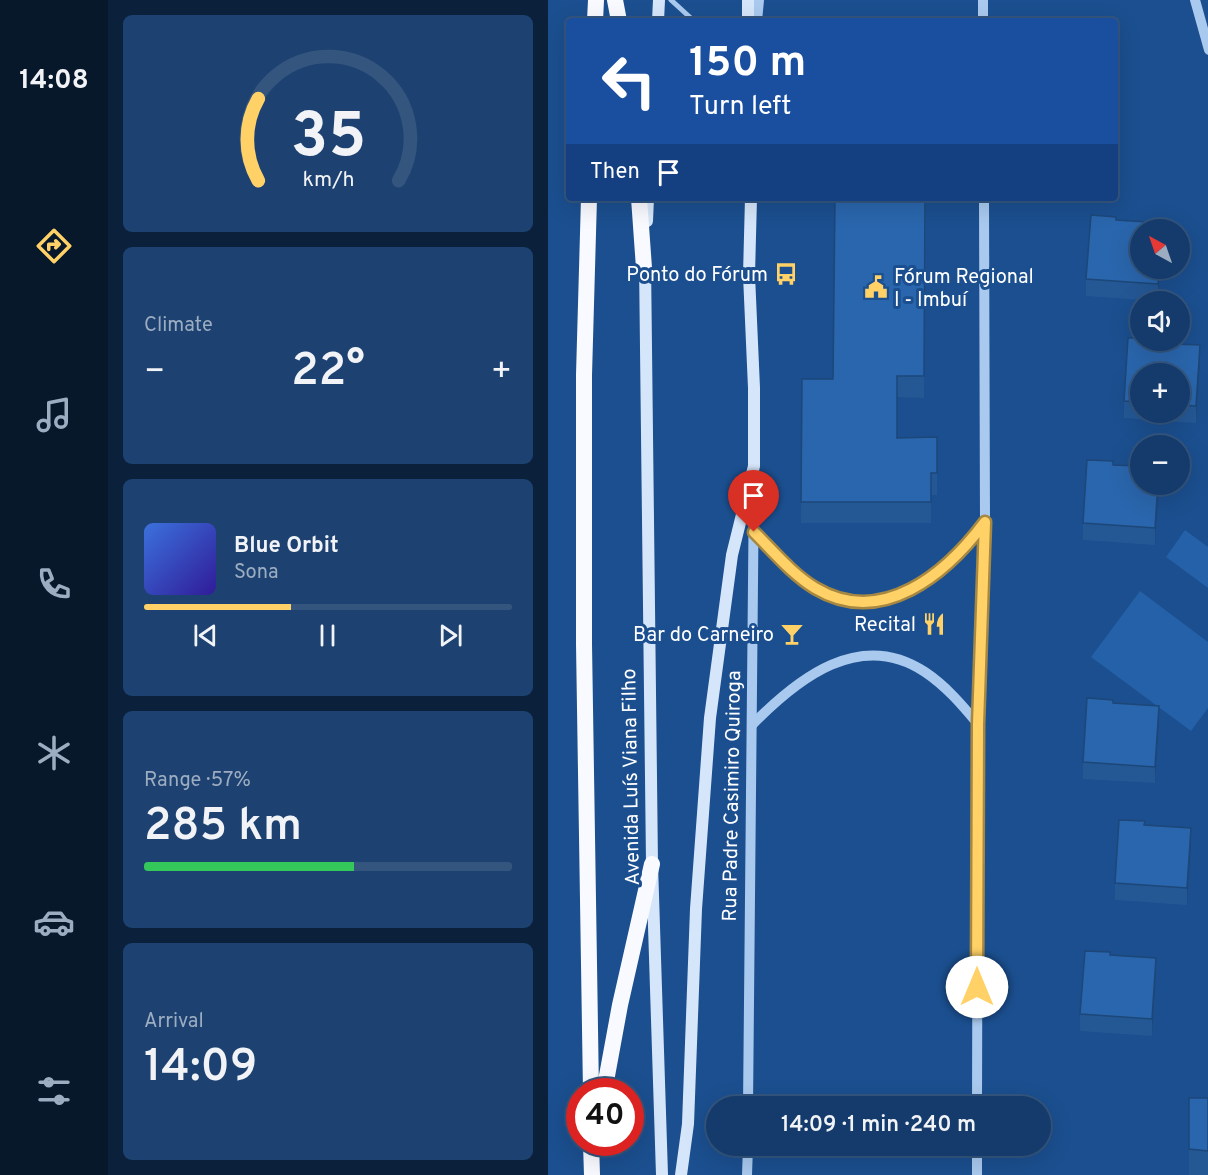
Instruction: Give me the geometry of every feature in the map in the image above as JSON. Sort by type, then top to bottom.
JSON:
[{"type":"highway","points":[[595,18],[596,0]]},
{"type":"highway","points":[[615,0],[618,18]]},
{"type":"highway","points":[[590,201],[584,375],[584,644],[591,1078]]},
{"type":"highway","points":[[639,201],[644,268]]},
{"type":"highway","points":[[607,1078],[620,1005],[652,864]]},
{"type":"main road","points":[[658,18],[659,0]]},
{"type":"main road","points":[[748,0],[748,18]]},
{"type":"main road","name":"Avenida Luís Viana Filho","points":[[648,201],[644,268],[652,864],[662,1175]]},
{"type":"main road","name":"Rua Padre Casimiro Quiroga","points":[[751,201],[749,274],[755,466]]},
{"type":"main road","points":[[681,1175],[688,1124],[696,909],[710,718],[732,555],[755,466]]},
{"type":"street","points":[[671,0],[691,18]]},
{"type":"street","points":[[757,18],[759,0]]},
{"type":"street","points":[[983,0],[983,18]]},
{"type":"street","points":[[1195,0],[1208,50]]},
{"type":"street","points":[[977,1096],[978,724],[985,522],[984,201]]},
{"type":"street","name":"Rua Padre Casimiro Quiroga","points":[[748,1096],[749,842],[755,466]]},
{"type":"street","points":[[754,532],[798,575],[816,588],[838,597],[861,602],[886,601],[910,590],[954,559],[985,522]]},
{"type":"street","points":[[752,725],[804,679],[823,668],[845,660],[867,656],[889,657],[910,663],[946,689],[978,724]]},
{"type":"street","points":[[748,1156],[748,1175]]},
{"type":"street","points":[[977,1156],[977,1175]]},
{"type":"shaded area","points":[[1185,530],[1208,547],[1208,588],[1166,557]]},
{"type":"shaded area","points":[[1140,591],[1208,642],[1208,708],[1191,731],[1091,657]]},
{"type":"building","points":[[835,201],[925,201],[924,376],[897,376],[897,438],[937,437],[937,473],[931,473],[931,502],[801,502],[802,379],[833,379]]},
{"type":"building","points":[[1091,215],[1130,221],[1130,279],[1158,279],[1158,284],[1086,279]]},
{"type":"building","points":[[1128,338],[1130,338],[1130,351],[1190,351],[1190,345],[1200,345],[1196,406],[1190,406],[1190,363],[1130,363],[1130,401],[1124,401]]},
{"type":"building","points":[[1087,460],[1113,461],[1113,465],[1130,466],[1130,495],[1157,495],[1155,528],[1083,523]]},
{"type":"building","points":[[1087,698],[1113,700],[1113,703],[1159,706],[1155,767],[1083,762]]},
{"type":"building","points":[[1119,820],[1145,821],[1144,825],[1191,828],[1187,888],[1115,883]]},
{"type":"building","points":[[1085,951],[1156,958],[1152,1019],[1080,1014]]},
{"type":"building","points":[[1189,1098],[1208,1098],[1208,1151],[1189,1149]]},
{"type":"place","name":"Ponto do Fórum","points":[[786,274]]},
{"type":"place","name":"Fórum Regional I - Imbuí","points":[[876,287]]},
{"type":"place","name":"Recital","points":[[934,624]]},
{"type":"place","name":"Bar do Carneiro","points":[[792,634]]},
{"type":"route","points":[[754,532],[798,575],[816,588],[838,597],[861,602],[886,601],[910,590],[954,559],[985,522],[978,724],[977,987]]}]
